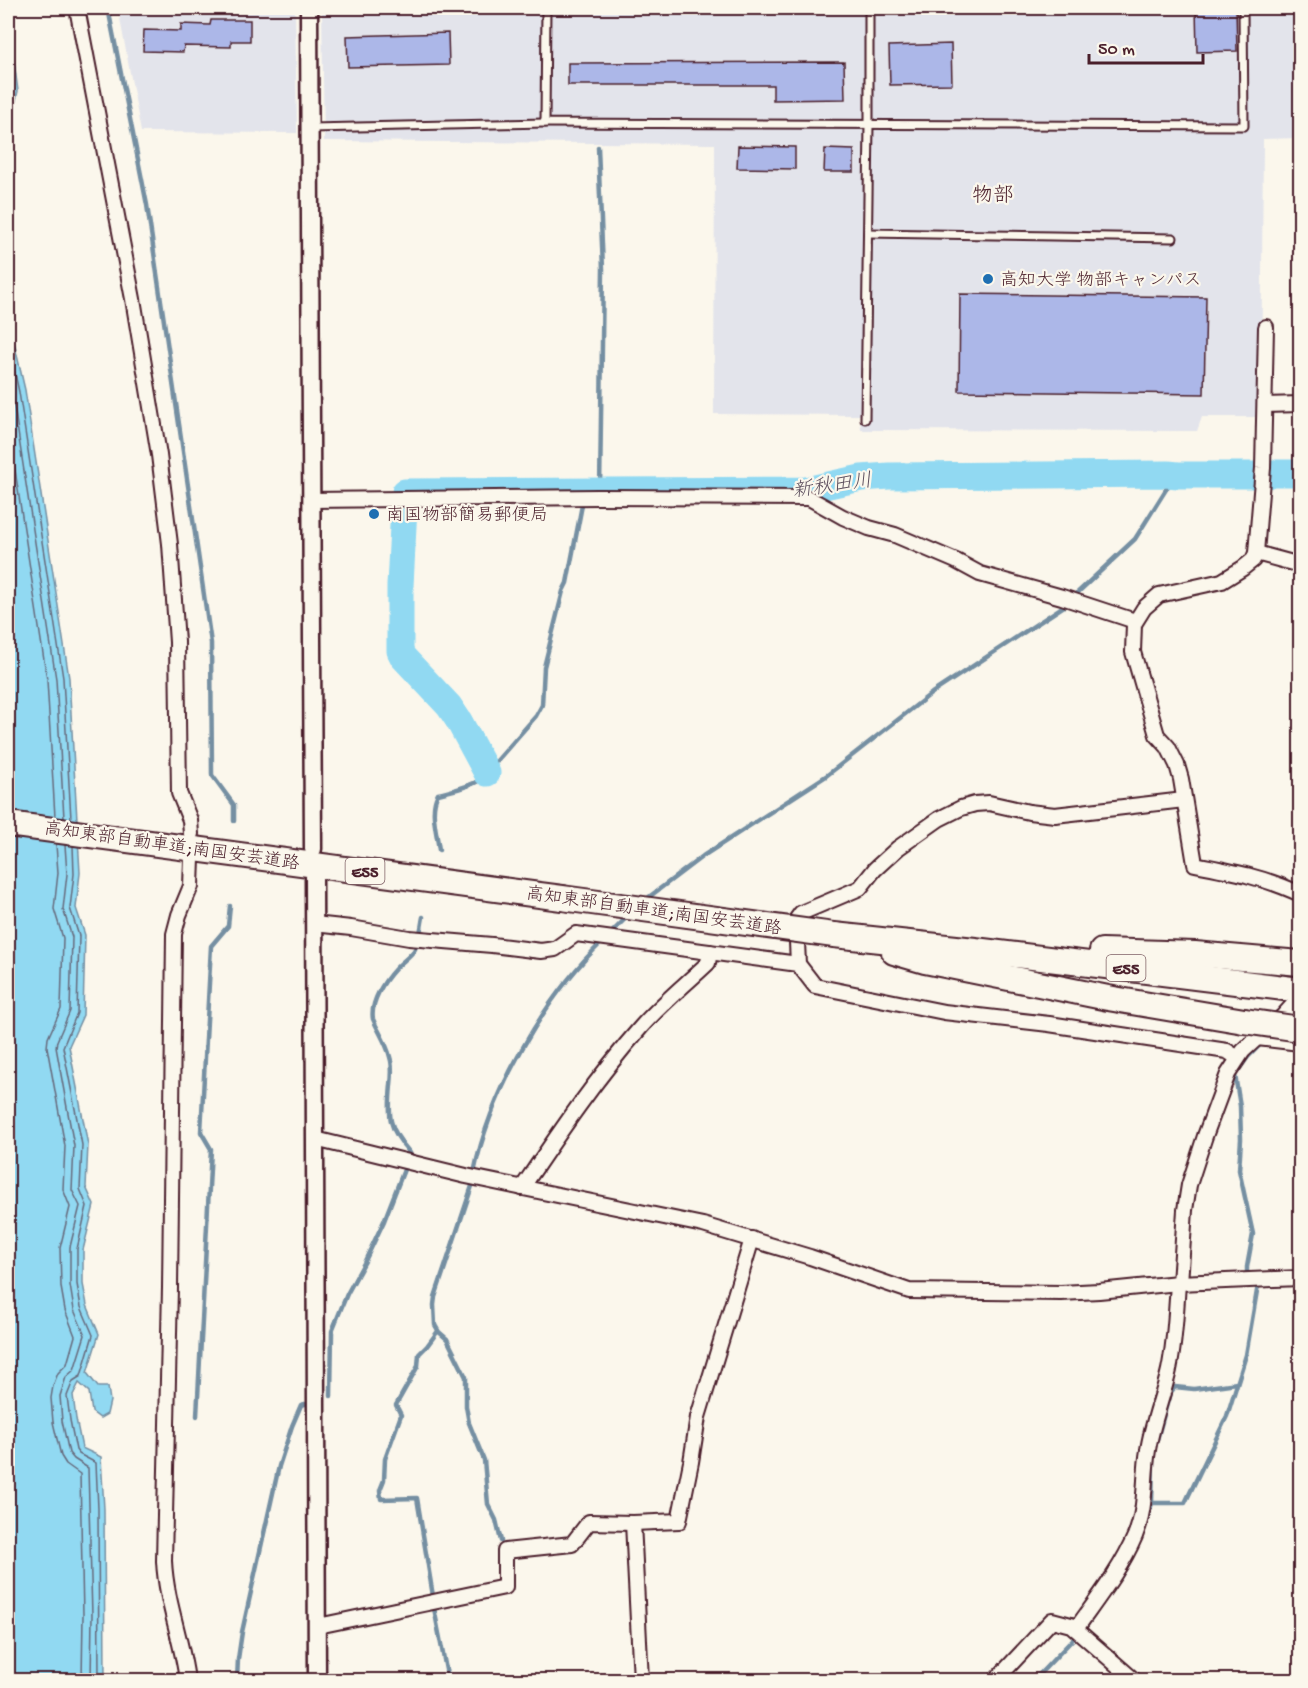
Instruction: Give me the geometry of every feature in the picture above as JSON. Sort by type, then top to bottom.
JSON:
[{"type":"highway","name":"高知東部自動車道;南国安芸道路","points":[[8,824],[834,935],[1289,988]]},
{"type":"highway","points":[[834,935],[925,961],[1108,998],[1250,1030],[1300,1029]]},
{"type":"highway","points":[[975,950],[1152,953],[1292,961]]},
{"type":"street","points":[[78,8],[133,299],[159,455],[170,544],[177,642],[178,793],[190,820],[190,834]]},
{"type":"street","points":[[309,8],[313,849]]},
{"type":"street","points":[[1266,327],[1263,468],[1256,553],[1253,560],[1222,581],[1159,595],[1143,608],[1136,621],[1133,633],[1133,652],[1157,735],[1168,747],[1177,765],[1195,864],[1249,875],[1281,885],[1300,894]]},
{"type":"street","points":[[1265,405],[1300,404]]},
{"type":"street","points":[[312,500],[598,497],[809,498],[843,517],[869,528],[895,535],[956,561],[980,574],[1136,621]]},
{"type":"street","points":[[1256,553],[1300,565]]},
{"type":"street","points":[[1184,800],[1055,815],[989,803],[961,808],[932,823],[898,848],[875,869],[860,888],[801,913],[796,920],[798,964],[815,986],[944,1012],[1060,1026],[1227,1051],[1238,1058]]},
{"type":"street","points":[[187,1680],[184,1656],[166,1584],[164,1561],[174,934],[191,886],[192,859]]},
{"type":"street","points":[[314,877],[317,1680]]},
{"type":"street","points":[[314,924],[409,938],[541,951],[555,949],[576,934],[798,964]]},
{"type":"street","points":[[522,1188],[608,1067],[643,1025],[708,963],[710,952]]},
{"type":"street","points":[[1250,1030],[1269,1027],[1283,1016],[1300,997]]},
{"type":"street","points":[[1250,1030],[1300,1043]]},
{"type":"street","points":[[1076,1629],[1109,1582],[1140,1524],[1148,1446],[1171,1358],[1189,1185],[1228,1074],[1250,1030]]},
{"type":"street","points":[[315,1139],[522,1188],[703,1225],[909,1291],[1060,1293],[1179,1283],[1300,1278]]},
{"type":"street","points":[[318,1626],[505,1587],[505,1551],[572,1544],[589,1522],[679,1521],[692,1462],[698,1417],[752,1239]]},
{"type":"street","points":[[633,1522],[641,1680]]},
{"type":"street","points":[[996,1680],[1052,1620],[1071,1624],[1134,1680]]},
{"type":"lane","points":[[545,123],[546,8]]},
{"type":"lane","points":[[865,419],[870,124],[869,8]]},
{"type":"lane","points":[[309,128],[545,123],[1244,126],[1243,8]]},
{"type":"lane","points":[[868,233],[1173,238]]},
{"type":"shaded area","points":[[118,8],[295,8],[297,133],[141,132]]},
{"type":"shaded area","name":"高知大学 物部キャンパス","points":[[322,8],[1300,8],[1300,138],[1263,139],[1261,417],[1202,417],[1197,431],[861,430],[860,415],[714,414],[715,144],[324,141]]},
{"type":"water","points":[[8,8],[10,8],[10,31],[18,91],[8,136]]},
{"type":"water","points":[[8,316],[25,390],[69,678],[80,873],[76,908],[85,935],[83,1015],[69,1046],[88,1145],[86,1187],[94,1205],[83,1250],[83,1284],[87,1305],[99,1334],[87,1373],[98,1387],[108,1387],[110,1401],[107,1414],[100,1418],[92,1412],[89,1392],[79,1383],[73,1395],[82,1448],[101,1457],[104,1509],[105,1680],[8,1680]]},
{"type":"building","points":[[1196,8],[1236,8],[1237,51],[1197,52]]},
{"type":"building","points":[[211,20],[250,20],[250,41],[231,41],[231,47],[184,46],[183,52],[143,51],[144,30],[181,31],[181,24],[210,25]]},
{"type":"building","points":[[448,33],[449,65],[348,67],[347,36]]},
{"type":"building","points":[[951,44],[952,84],[890,85],[889,46]]},
{"type":"building","points":[[844,62],[845,99],[773,100],[773,85],[568,85],[568,63]]},
{"type":"building","points":[[738,146],[795,147],[795,169],[737,168]]},
{"type":"building","points":[[825,149],[854,150],[854,172],[824,172]]},
{"type":"building","points":[[960,294],[1206,297],[1204,394],[959,391]]},
{"type":"waterway","points":[[108,8],[147,205],[211,643],[212,775],[234,805],[234,821]]},
{"type":"waterway","points":[[598,147],[603,269],[600,490]]},
{"type":"waterway","name":"新秋田川","points":[[1267,475],[1300,473]]},
{"type":"waterway","points":[[1075,595],[1135,539],[1175,475]]},
{"type":"waterway","name":"新秋田川","points":[[405,492],[806,490],[861,478],[889,476],[1259,475]]},
{"type":"waterway","points":[[439,850],[434,814],[438,794],[465,787],[480,780],[536,716],[542,705],[544,667],[567,583],[582,505]]},
{"type":"waterway","name":"新秋田川","points":[[404,506],[400,651],[449,706],[487,773]]},
{"type":"waterway","points":[[645,900],[703,856],[826,776],[932,693],[1067,604]]},
{"type":"waterway","points":[[197,1416],[211,1149],[201,1132],[211,946],[228,926],[230,906]]},
{"type":"waterway","points":[[608,936],[630,914]]},
{"type":"waterway","points":[[409,1156],[410,1153],[397,1136],[391,1122],[392,1064],[387,1047],[373,1019],[373,1012],[376,999],[386,979],[415,949],[423,917]]},
{"type":"waterway","points":[[474,1173],[493,1111],[522,1048],[560,990],[602,942]]},
{"type":"waterway","points":[[1291,1020],[1300,1013]]},
{"type":"waterway","points":[[1247,1275],[1253,1234],[1239,1170],[1240,1106],[1235,1075],[1261,1044]]},
{"type":"waterway","points":[[331,1396],[332,1331],[347,1294],[384,1221],[405,1167]]},
{"type":"waterway","points":[[473,1183],[435,1297],[435,1325],[447,1339],[466,1377],[466,1406],[469,1423],[484,1460],[488,1504],[496,1520],[501,1541]]},
{"type":"waterway","points":[[1120,1578],[1139,1542],[1152,1503],[1185,1503],[1227,1416],[1246,1355],[1258,1285],[1256,1285]]},
{"type":"waterway","points":[[433,1596],[417,1498],[381,1499],[380,1490],[384,1480],[385,1459],[401,1415],[396,1405],[418,1366],[419,1354],[438,1331]]},
{"type":"waterway","points":[[1155,1447],[1170,1393],[1175,1387],[1194,1389],[1237,1383]]},
{"type":"waterway","points":[[237,1680],[242,1632],[279,1466],[292,1426],[301,1405],[305,1404]]},
{"type":"waterway","points":[[1152,1503],[1153,1461]]},
{"type":"waterway","points":[[1084,1629],[1115,1585]]},
{"type":"waterway","points":[[434,1608],[448,1680]]},
{"type":"waterway","points":[[1034,1680],[1076,1636]]},
{"type":"place","name":"高知大学 物部キャンパス","points":[[988,279]]},
{"type":"place","name":"南国物部簡易郵便局","points":[[374,514]]},
{"type":"district","name":"物部","points":[[993,194]]}]
